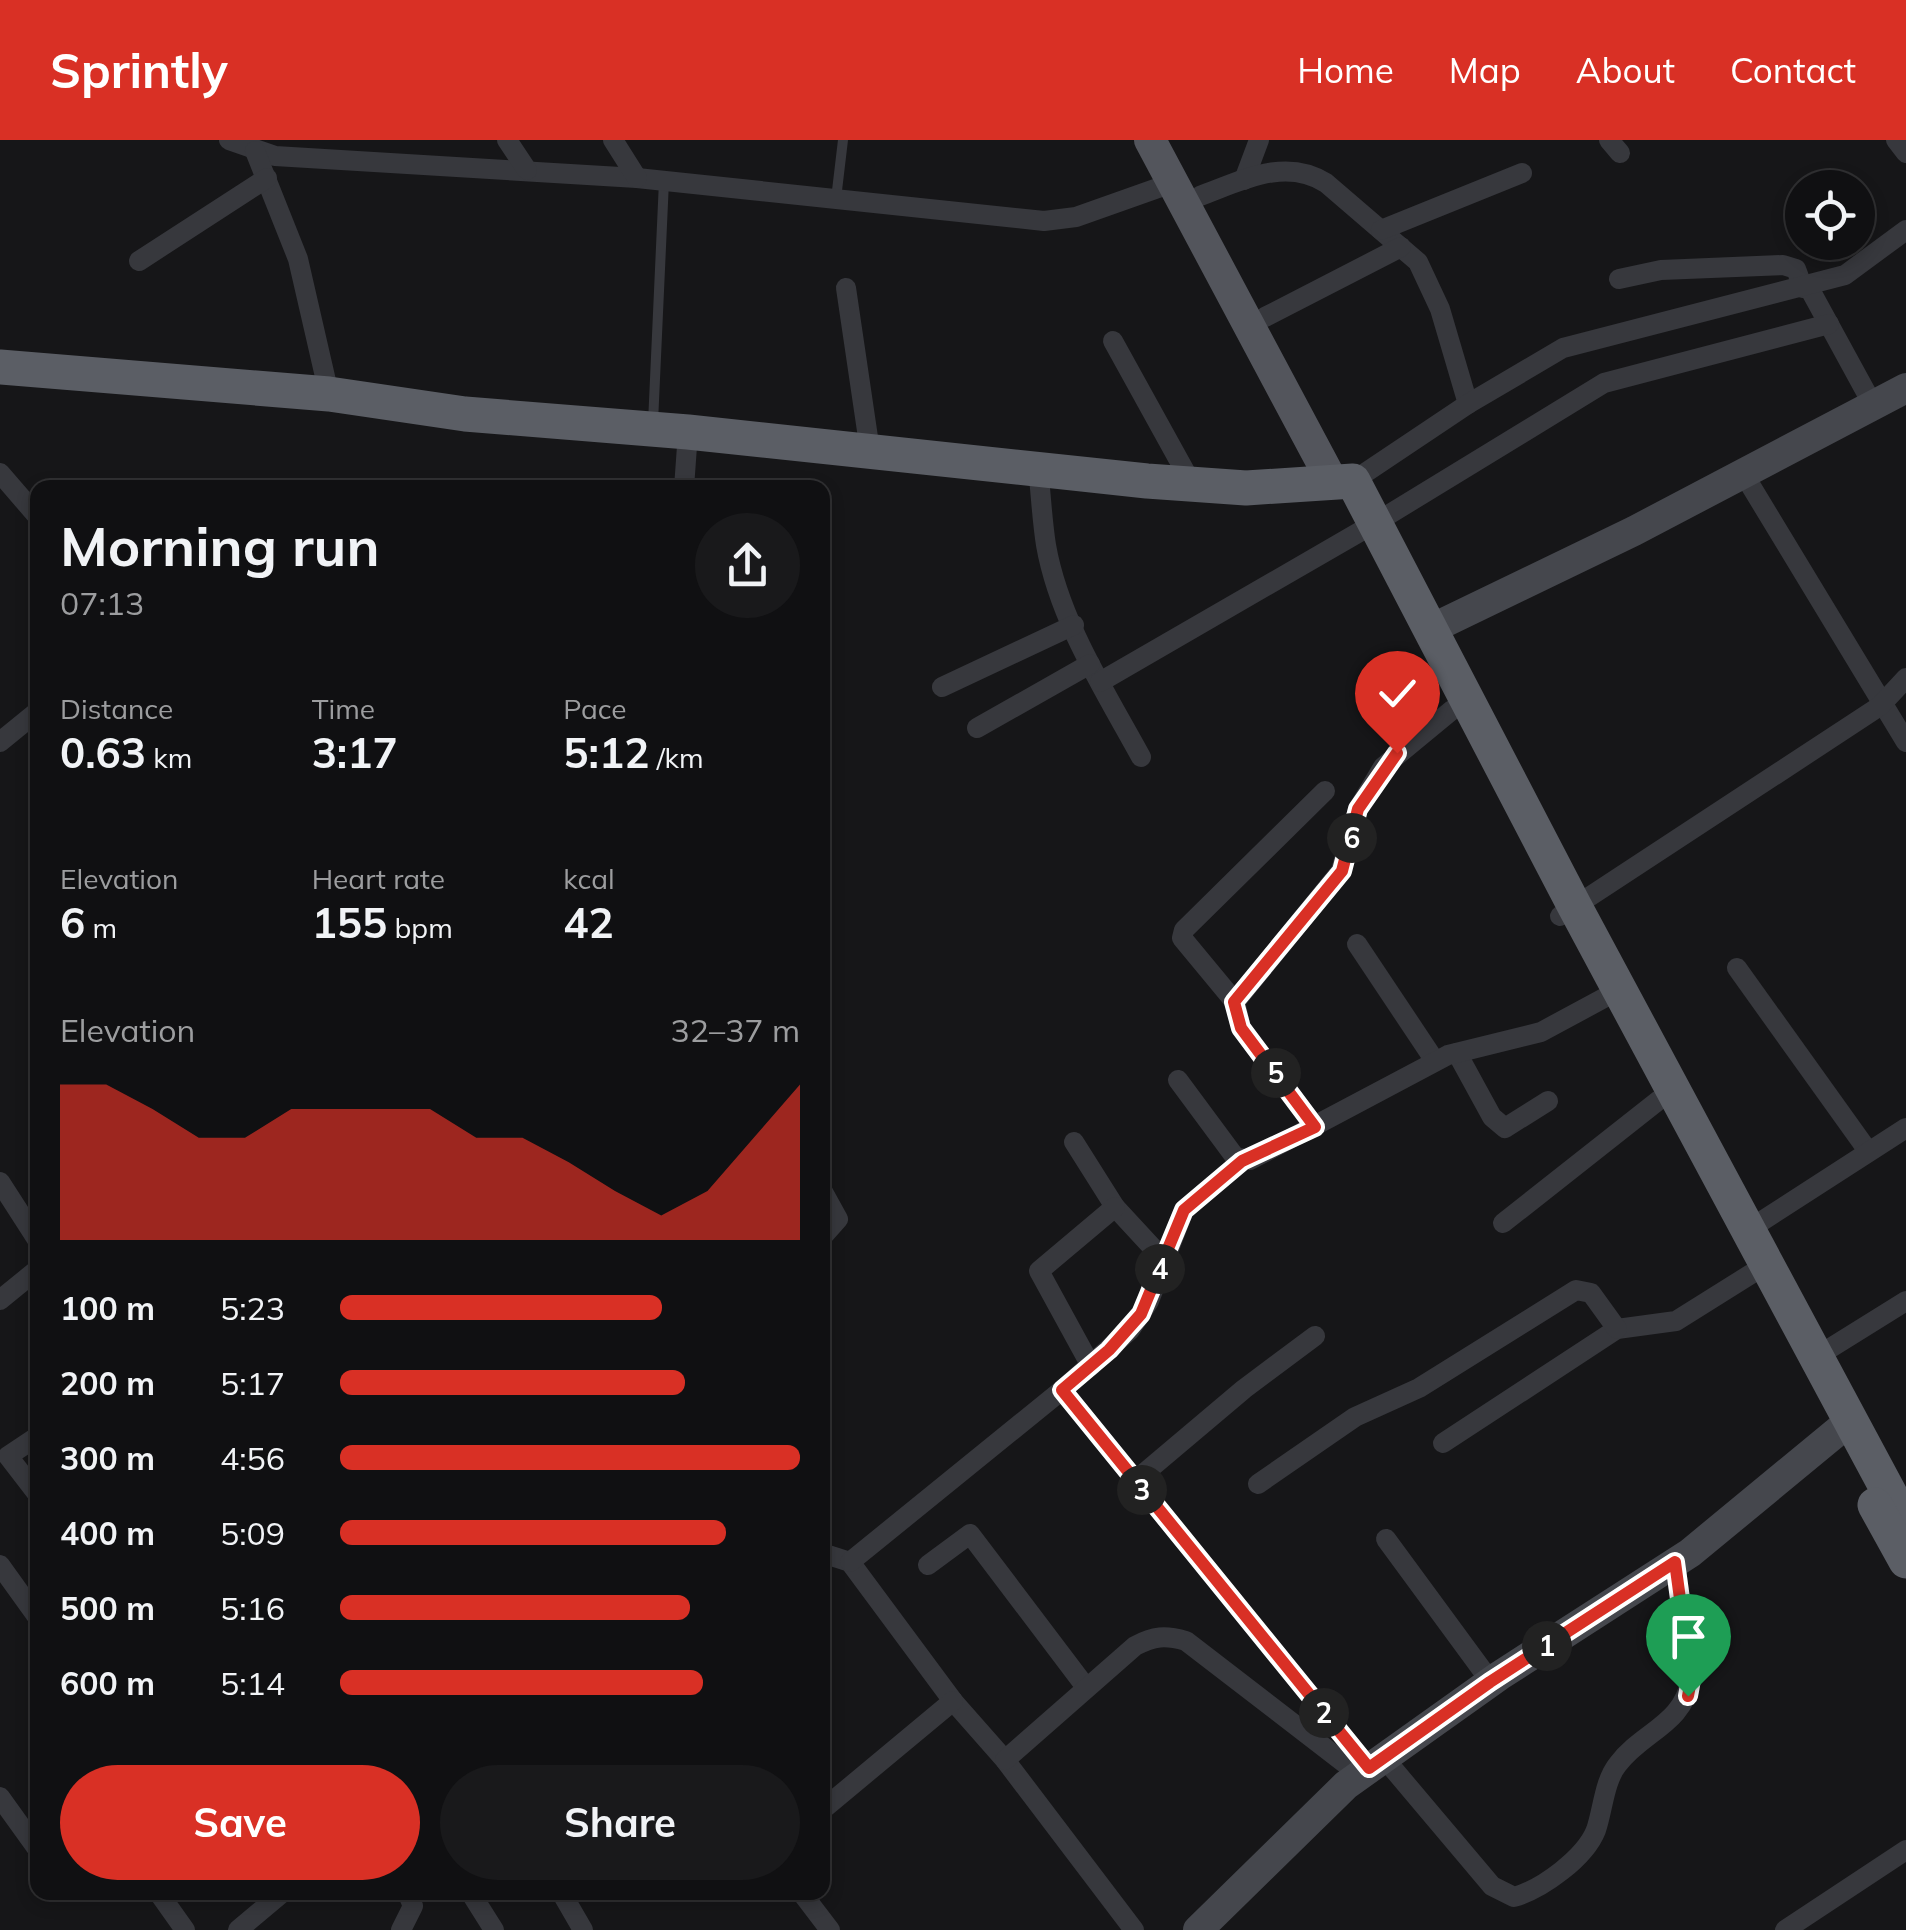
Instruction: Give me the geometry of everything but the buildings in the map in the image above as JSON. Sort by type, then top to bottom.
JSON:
[{"type":"highway","points":[[0,366],[329,394],[465,414],[670,430],[1192,484],[1246,488],[1343,482],[1431,629],[1568,912],[1604,998],[1751,1274],[1842,1427],[1906,1524]]},
{"type":"highway","points":[[1368,527],[1452,710],[1748,1230],[1816,1358],[1842,1427],[1906,1561]]},
{"type":"main road","points":[[1150,140],[1265,317],[1343,482]]},
{"type":"main road","points":[[1170,140],[1186,190],[1343,482]]},
{"type":"main road","points":[[1431,629],[1906,388]]},
{"type":"main road","points":[[1198,1930],[1371,1767],[1490,1682],[1675,1562],[1842,1427]]},
{"type":"street","points":[[228,140],[255,151],[638,178],[1044,221],[1293,170],[1310,172],[1400,247],[1427,279],[1468,404]]},
{"type":"street","points":[[506,140],[527,170]]},
{"type":"street","points":[[613,140],[638,178]]},
{"type":"street","points":[[1244,180],[1259,140]]},
{"type":"street","points":[[1896,140],[1906,153]]},
{"type":"street","points":[[255,151],[298,259],[329,394]]},
{"type":"street","points":[[1381,230],[1522,173]]},
{"type":"street","points":[[139,261],[266,178]]},
{"type":"street","points":[[1343,482],[1563,348],[1844,275],[1906,230]]},
{"type":"street","points":[[1265,317],[1400,247]]},
{"type":"street","points":[[1620,279],[1661,270],[1783,265],[1796,269],[1873,405]]},
{"type":"street","points":[[846,288],[870,451]]},
{"type":"street","points":[[977,728],[1095,673],[1368,527],[1604,382],[1829,324]]},
{"type":"street","points":[[1113,341],[1192,484]]},
{"type":"street","points":[[670,430],[682,480]]},
{"type":"street","points":[[1038,468],[1046,547],[1095,673],[1141,757]]},
{"type":"street","points":[[0,473],[30,508]]},
{"type":"street","points":[[1743,473],[1880,706],[1906,742]]},
{"type":"street","points":[[942,687],[1074,625]]},
{"type":"street","points":[[1568,912],[1880,706],[1906,678]]},
{"type":"street","points":[[1234,1002],[1342,871],[1358,809],[1383,767],[1452,710]]},
{"type":"street","points":[[0,742],[30,718]]},
{"type":"street","points":[[1315,1127],[1241,1028],[1234,1002],[1184,945],[1184,930],[1325,791]]},
{"type":"street","points":[[1357,944],[1435,1061]]},
{"type":"street","points":[[1738,968],[1868,1151]]},
{"type":"street","points":[[850,1562],[1091,1366],[1141,1314],[1184,1210],[1242,1161],[1315,1127],[1435,1061],[1541,1032],[1604,998]]},
{"type":"street","points":[[1457,1053],[1492,1117],[1506,1128],[1548,1101]]},
{"type":"street","points":[[1178,1080],[1242,1161]]},
{"type":"street","points":[[1503,1223],[1659,1100]]},
{"type":"street","points":[[1748,1230],[1906,1128]]},
{"type":"street","points":[[1074,1142],[1115,1207],[1164,1260]]},
{"type":"street","points":[[0,1182],[30,1214]]},
{"type":"street","points":[[830,1204],[838,1218],[830,1228]]},
{"type":"street","points":[[1091,1366],[1039,1271],[1115,1207]]},
{"type":"street","points":[[1443,1443],[1616,1329],[1676,1321],[1751,1274]]},
{"type":"street","points":[[0,1300],[30,1276]]},
{"type":"street","points":[[1258,1484],[1355,1417],[1419,1388],[1576,1290],[1591,1293],[1616,1329]]},
{"type":"street","points":[[1816,1358],[1906,1301]]},
{"type":"street","points":[[1135,1481],[1315,1336]]},
{"type":"street","points":[[1062,1390],[1371,1767],[1492,1886],[1514,1897],[1528,1893],[1588,1845],[1617,1764],[1668,1723],[1688,1696],[1691,1680],[1675,1562]]},
{"type":"street","points":[[30,1441],[4,1459],[30,1487]]},
{"type":"street","points":[[928,1566],[970,1534],[1084,1686]]},
{"type":"street","points":[[1386,1540],[1490,1682]]},
{"type":"street","points":[[830,1556],[850,1562],[953,1702],[1005,1760],[1134,1930]]},
{"type":"street","points":[[0,1565],[30,1607]]},
{"type":"street","points":[[1005,1760],[1084,1686],[1135,1646],[1153,1636],[1168,1636],[1186,1642],[1371,1767]]},
{"type":"street","points":[[830,1803],[953,1702]]},
{"type":"street","points":[[0,1797],[30,1839]]},
{"type":"street","points":[[1785,1930],[1906,1850]]},
{"type":"street","points":[[165,1900],[185,1930]]},
{"type":"street","points":[[238,1930],[274,1900]]},
{"type":"street","points":[[401,1930],[413,1906],[410,1900]]},
{"type":"street","points":[[475,1900],[494,1930]]},
{"type":"street","points":[[565,1900],[583,1930]]},
{"type":"street","points":[[806,1900],[818,1926]]},
{"type":"lane","points":[[836,200],[843,140]]},
{"type":"lane","points":[[664,181],[670,430]]},
{"type":"route","points":[[1397,753],[1383,767],[1358,809],[1349,857],[1342,871],[1286,944],[1234,1002],[1241,1028],[1315,1127],[1242,1161],[1184,1210],[1141,1314],[1130,1330],[1062,1390],[1369,1768],[1490,1682],[1675,1562],[1691,1680],[1688,1696]]}]
